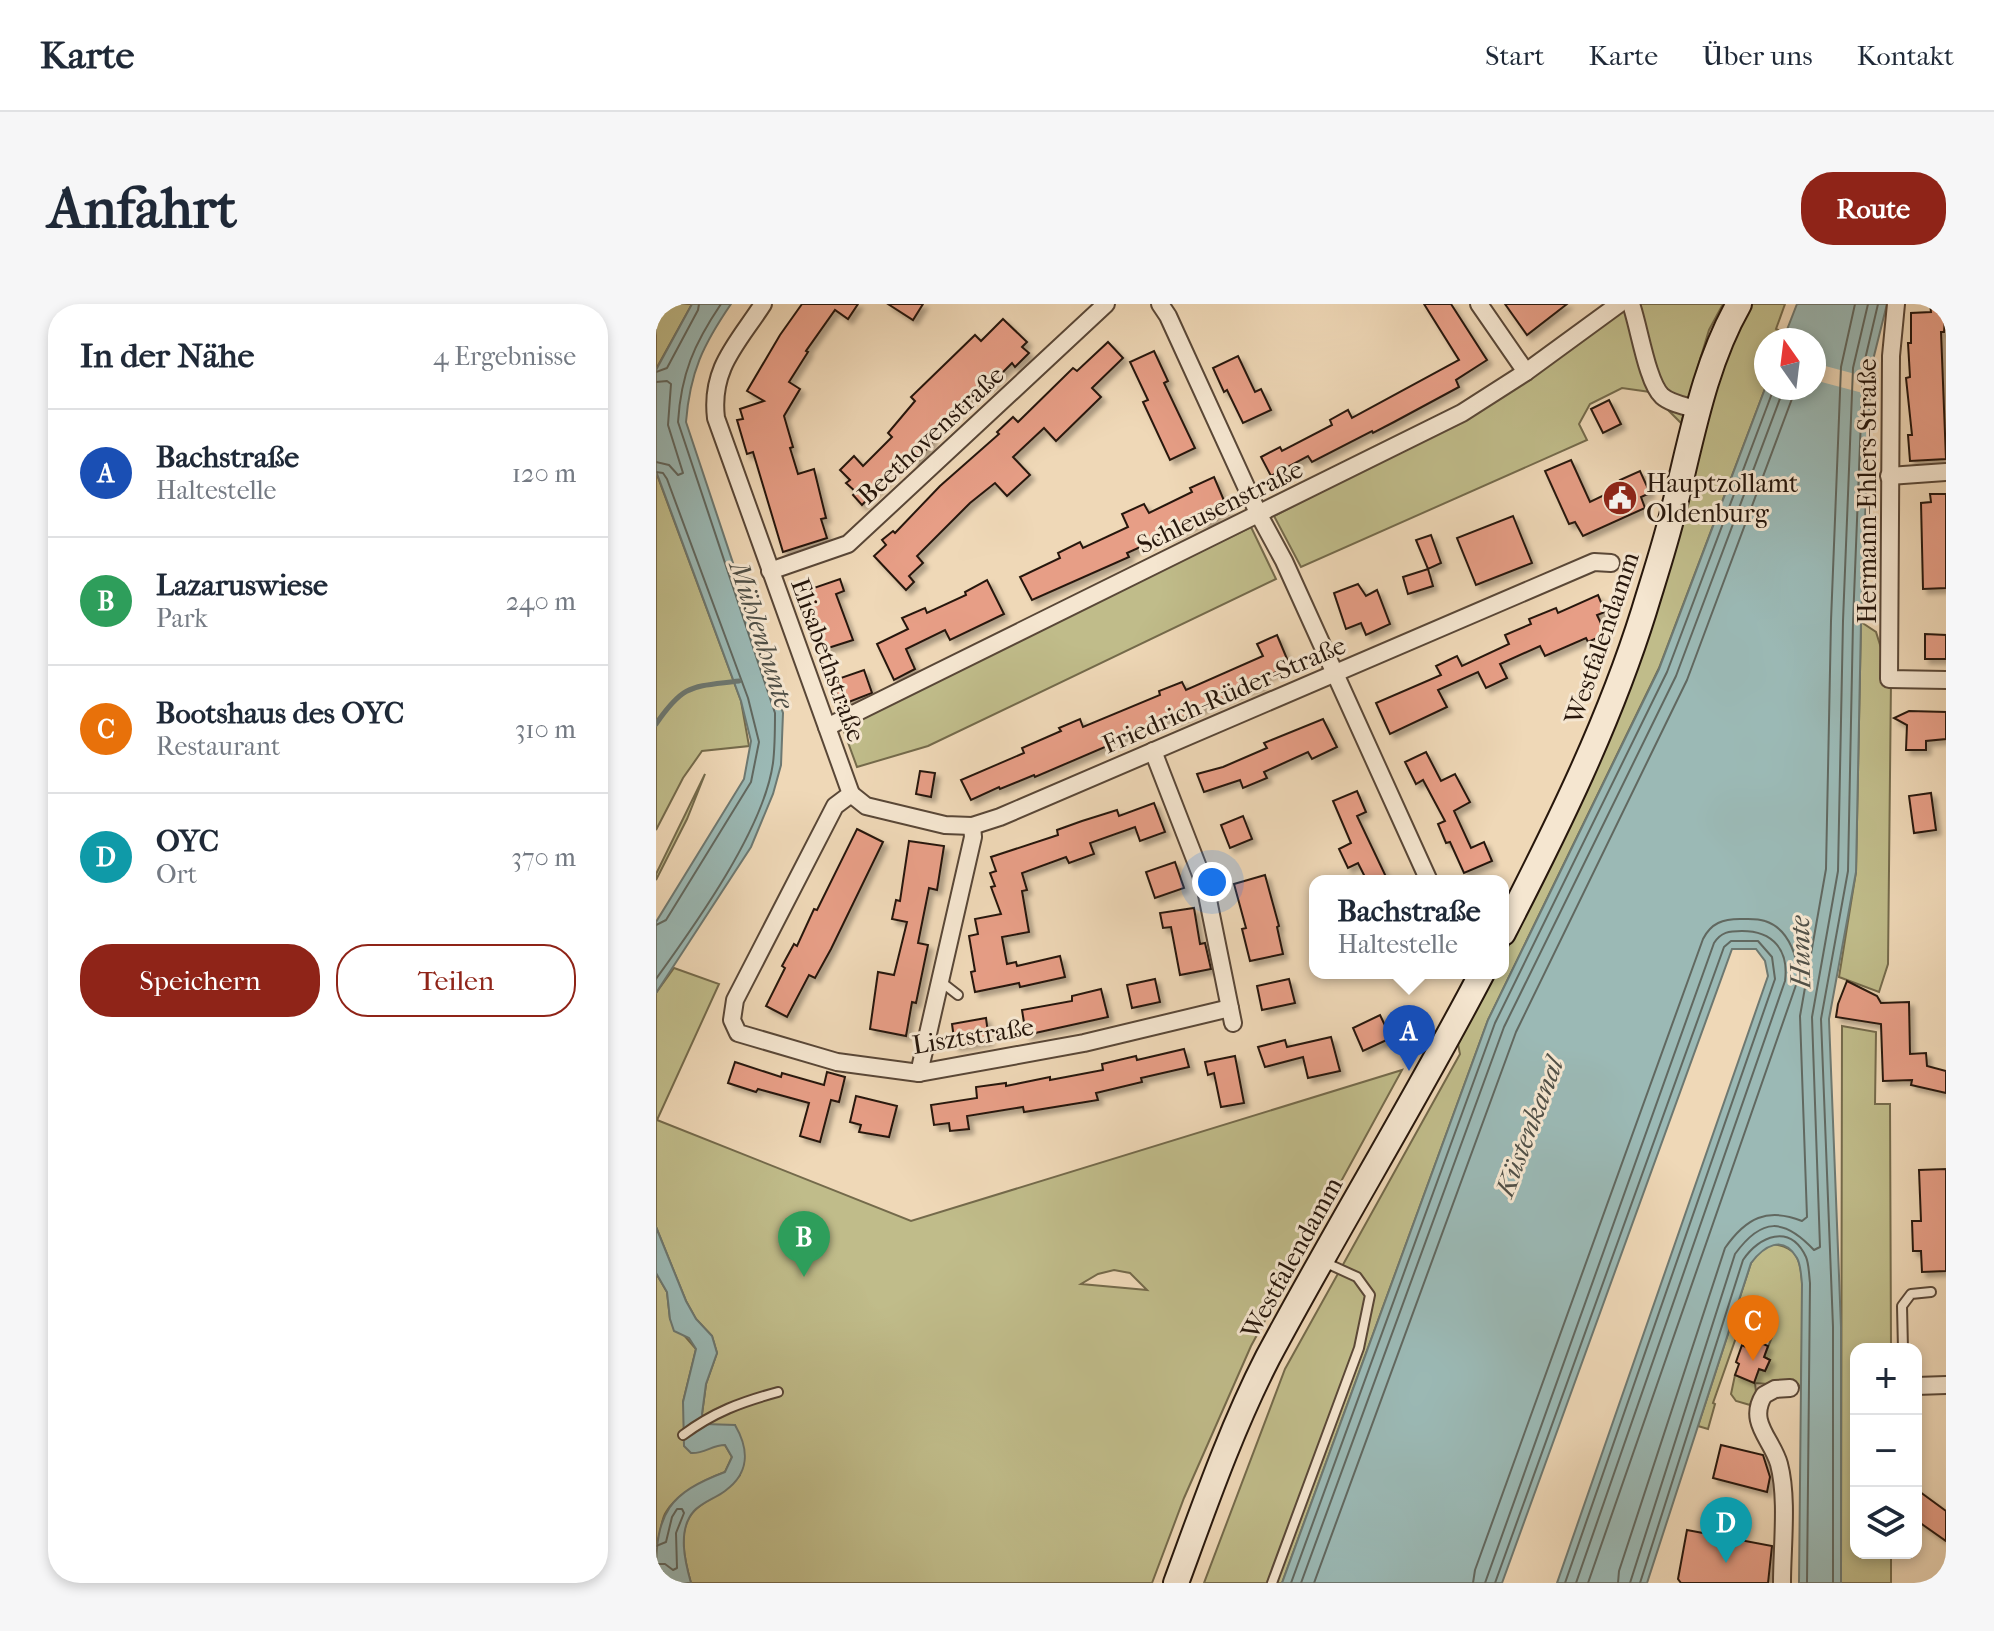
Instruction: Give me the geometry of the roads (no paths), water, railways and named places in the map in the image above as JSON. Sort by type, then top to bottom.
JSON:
[{"type":"street","name":"Elisabethstraße","points":[[763,304],[719,373],[714,402],[716,418],[851,794]]},
{"type":"street","name":"Beethovenstraße","points":[[770,571],[848,544],[1106,304]]},
{"type":"street","points":[[1160,304],[1259,515],[1284,561],[1426,875]]},
{"type":"street","points":[[1479,304],[1526,372]]},
{"type":"street","name":"Schleusenstraße","points":[[827,727],[1462,413],[1526,372],[1619,304]]},
{"type":"street","points":[[1631,304],[1654,383],[1662,396],[1698,410]]},
{"type":"street","name":"Westfalendamm","points":[[1509,921],[1585,768],[1617,691],[1673,513],[1698,410],[1715,356],[1739,304]]},
{"type":"street","name":"Hermann-Ehlers-Straße","points":[[1896,304],[1891,356],[1889,679],[1946,680]]},
{"type":"street","points":[[1889,476],[1946,472]]},
{"type":"street","name":"Friedrich-Rüder-Straße","points":[[851,794],[866,806],[945,825],[972,826],[1000,817],[1594,562],[1611,563]]},
{"type":"street","name":"Lisztstraße","points":[[851,794],[835,806],[735,1000],[732,1020],[738,1033],[837,1062],[919,1073],[1232,1015],[1205,885],[1153,751]]},
{"type":"street","points":[[919,1073],[973,837],[972,826]]},
{"type":"street","name":"Westfalendamm","points":[[1176,1583],[1208,1495],[1267,1359],[1411,1106],[1479,979]]},
{"type":"street","points":[[1922,1386],[1946,1385]]},
{"type":"street","points":[[1782,1583],[1782,1476],[1776,1456],[1761,1432],[1758,1415],[1764,1395],[1775,1389],[1790,1388]]},
{"type":"lane","points":[[940,980],[958,995]]},
{"type":"lane","points":[[1272,1583],[1359,1348],[1370,1295],[1357,1277],[1322,1261]]},
{"type":"lane","points":[[1903,1343],[1902,1306],[1911,1294],[1931,1292]]},
{"type":"lane","points":[[683,1435],[734,1404],[778,1392]]},
{"type":"water","points":[[692,304],[731,304],[700,360],[691,388],[686,422],[783,713],[781,765],[773,794],[751,847],[656,993],[656,922],[744,779],[751,741],[741,701],[656,471],[656,370]]},
{"type":"water","points":[[1797,304],[1887,304],[1871,368],[1861,622],[1856,872],[1829,1019],[1841,1327],[1841,1583],[1799,1583],[1802,1284],[1800,1267],[1792,1251],[1786,1246],[1774,1245],[1751,1263],[1647,1583],[1557,1583],[1768,976],[1765,961],[1756,949],[1732,949],[1502,1583],[1282,1583],[1488,1020],[1659,669],[1761,400],[1826,400],[1826,328],[1788,328]]},
{"type":"water","points":[[656,1227],[686,1301],[696,1319],[712,1336],[717,1353],[706,1384],[702,1414],[705,1424],[735,1425],[745,1452],[743,1469],[733,1484],[697,1508],[689,1519],[684,1546],[691,1583],[666,1583],[663,1572],[656,1572],[663,1520],[679,1497],[725,1472],[732,1457],[725,1445],[696,1453],[691,1453],[684,1446],[683,1402],[696,1349],[689,1338],[674,1331],[670,1319],[667,1292],[656,1273]]},
{"type":"waterway","points":[[656,724],[674,701],[690,689],[739,681]]},
{"type":"place","name":"Hauptzollamt Oldenburg","points":[[1620,498]]},
{"type":"place","name":"Bachstraße","points":[[1409,1071]]},
{"type":"place","name":"Lazaruswiese","points":[[804,1277]]},
{"type":"place","name":"Bootshaus des OYC","points":[[1753,1361]]},
{"type":"place","name":"OYC","points":[[1726,1563]]},
{"type":"water label","name":"Mühlenhunte","points":[[762,635]]},
{"type":"water label","name":"Hunte","points":[[1800,952]]},
{"type":"water label","name":"Küstenkanal","points":[[1529,1127]]}]
